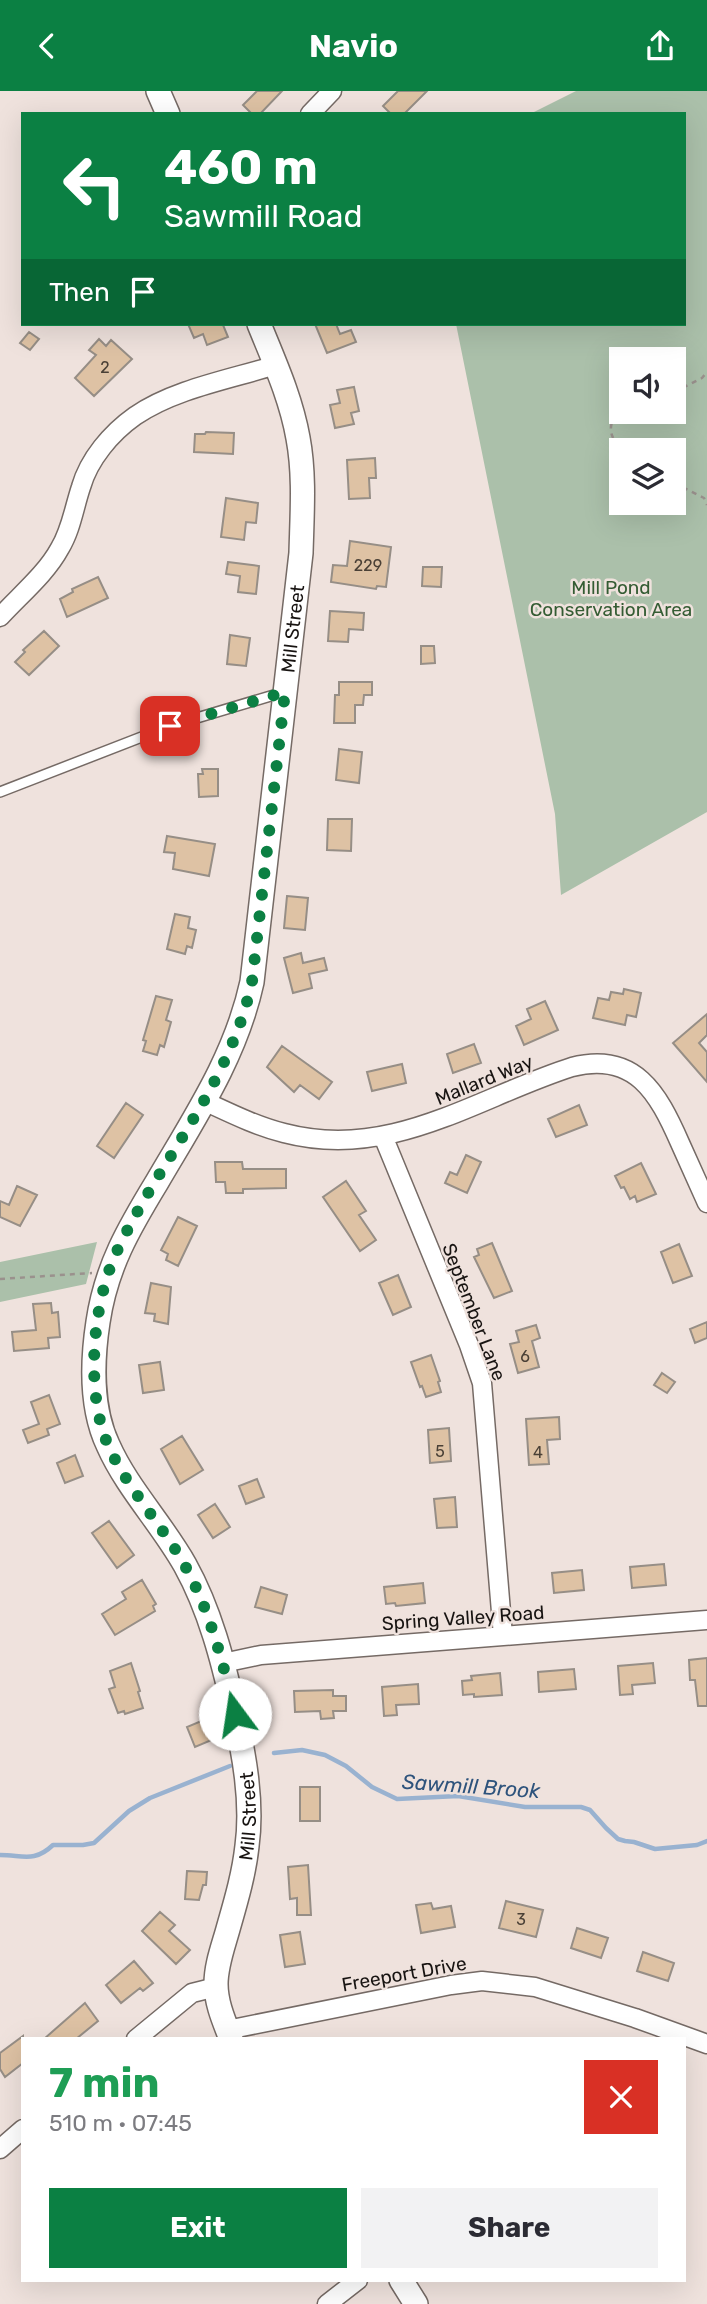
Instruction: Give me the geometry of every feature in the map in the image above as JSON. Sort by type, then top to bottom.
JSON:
[{"type":"street","points":[[158,91],[167,112]]},
{"type":"street","points":[[312,112],[332,91]]},
{"type":"street","name":"Mill Street","points":[[229,2034],[216,1987],[218,1965],[242,1876],[249,1829],[242,1749],[223,1663],[202,1602],[185,1565],[119,1466],[104,1435],[98,1412],[95,1359],[97,1323],[109,1272],[125,1235],[224,1065],[240,1028],[252,982],[301,553],[302,494],[299,440],[288,399],[260,326]]},
{"type":"street","points":[[0,617],[57,554],[66,537],[86,473],[102,448],[127,422],[153,405],[172,397],[276,365]]},
{"type":"street","name":"Mallard Way","points":[[204,1101],[269,1129],[293,1135],[331,1140],[383,1136],[426,1126],[572,1067],[587,1064],[611,1066],[640,1079],[657,1096],[707,1203]]},
{"type":"street","name":"September Lane","points":[[383,1136],[476,1362],[482,1383],[503,1636]]},
{"type":"street","name":"Spring Valley Road","points":[[223,1663],[261,1654],[707,1621]]},
{"type":"street","name":"Freeport Drive","points":[[229,2034],[452,1985],[482,1981],[535,1987],[707,2044]]},
{"type":"street","points":[[138,2037],[192,1993],[216,1987]]},
{"type":"street","points":[[327,2304],[355,2282]]},
{"type":"street","points":[[402,2282],[416,2304]]},
{"type":"lane","points":[[0,792],[170,726],[285,692]]},
{"type":"path","points":[[686,386],[702,378],[707,372]]},
{"type":"path","points":[[686,489],[704,498],[707,505]]},
{"type":"path","points":[[0,1279],[109,1272]]},
{"type":"green space","name":"Mill Pond Conservation Area","points":[[576,91],[707,91],[707,812],[561,895],[555,814],[456,326],[686,326],[686,112],[534,112]]},
{"type":"green space","points":[[97,1242],[86,1284],[0,1302],[0,1262]]},
{"type":"building","points":[[257,91],[282,91],[262,112],[250,112],[243,105]]},
{"type":"building","points":[[398,91],[427,91],[406,112],[389,112],[383,106]]},
{"type":"building","points":[[189,326],[223,326],[228,337],[207,345],[203,334],[194,338]]},
{"type":"building","points":[[316,326],[337,326],[340,334],[351,330],[356,342],[327,353]]},
{"type":"building","points":[[29,332],[39,339],[30,350],[20,343]]},
{"type":"building","points":[[99,339],[106,346],[111,340],[132,359],[94,396],[75,378],[96,355],[89,350]]},
{"type":"building","points":[[354,387],[359,411],[351,413],[354,424],[335,428],[330,405],[340,403],[337,390]]},
{"type":"building","points":[[234,433],[233,454],[194,452],[195,434]]},
{"type":"building","points":[[375,458],[376,478],[369,478],[370,498],[349,499],[347,460]]},
{"type":"building","points":[[226,498],[258,503],[256,523],[246,522],[244,540],[221,537]]},
{"type":"building","points":[[350,541],[391,547],[386,587],[377,586],[376,589],[331,582],[333,565],[347,566]]},
{"type":"building","points":[[228,562],[259,566],[256,594],[238,592],[240,576],[226,574]]},
{"type":"building","points":[[423,567],[442,567],[441,587],[422,586]]},
{"type":"building","points":[[98,577],[108,598],[67,617],[60,599],[73,592],[72,589]]},
{"type":"building","points":[[330,611],[364,613],[363,630],[349,629],[348,642],[328,641]]},
{"type":"building","points":[[44,631],[59,646],[29,675],[15,662],[25,652],[23,650]]},
{"type":"building","points":[[230,635],[250,638],[246,666],[227,664]]},
{"type":"building","points":[[421,646],[434,646],[435,663],[421,664]]},
{"type":"building","points":[[339,682],[372,682],[372,695],[364,695],[363,705],[355,705],[355,723],[334,723],[335,695],[339,695]]},
{"type":"building","points":[[339,749],[362,752],[359,783],[336,780]]},
{"type":"building","points":[[202,769],[218,769],[218,796],[199,797],[198,774],[203,774]]},
{"type":"building","points":[[328,819],[352,819],[351,851],[327,850]]},
{"type":"building","points":[[167,836],[215,844],[209,876],[173,869],[175,853],[164,852]]},
{"type":"building","points":[[287,896],[308,898],[305,930],[284,928]]},
{"type":"building","points":[[175,914],[190,917],[188,928],[196,930],[192,948],[187,946],[185,954],[167,949]]},
{"type":"building","points":[[301,953],[303,963],[324,958],[327,970],[309,974],[312,988],[293,993],[284,958]]},
{"type":"building","points":[[624,989],[641,993],[636,1017],[627,1015],[625,1025],[593,1018],[598,998],[609,1000],[611,992],[623,994]]},
{"type":"building","points":[[156,996],[172,1000],[166,1020],[171,1022],[164,1047],[160,1045],[157,1055],[143,1051],[146,1041],[143,1040]]},
{"type":"building","points":[[545,1001],[558,1030],[524,1045],[516,1026],[531,1019],[527,1009]]},
{"type":"building","points":[[707,1014],[707,1035],[699,1043],[707,1052],[707,1082],[673,1043]]},
{"type":"building","points":[[474,1044],[481,1063],[453,1073],[447,1054]]},
{"type":"building","points":[[282,1046],[332,1082],[319,1099],[300,1085],[294,1092],[267,1067]]},
{"type":"building","points":[[402,1064],[406,1083],[372,1091],[367,1072]]},
{"type":"building","points":[[126,1103],[143,1115],[114,1158],[97,1146]]},
{"type":"building","points":[[579,1105],[587,1125],[556,1137],[548,1119]]},
{"type":"building","points":[[466,1155],[481,1162],[467,1193],[445,1183],[450,1172],[457,1175]]},
{"type":"building","points":[[215,1162],[242,1162],[243,1169],[286,1169],[286,1188],[243,1189],[243,1193],[226,1193],[225,1182],[216,1182]]},
{"type":"building","points":[[641,1163],[656,1194],[637,1202],[635,1196],[630,1199],[615,1176]]},
{"type":"building","points":[[346,1181],[366,1211],[359,1215],[376,1240],[360,1251],[323,1197]]},
{"type":"building","points":[[17,1186],[37,1195],[20,1226],[0,1217],[0,1201],[9,1205]]},
{"type":"building","points":[[178,1217],[197,1226],[178,1266],[166,1260],[168,1254],[161,1250]]},
{"type":"building","points":[[492,1243],[512,1291],[494,1298],[474,1257],[479,1255],[477,1249]]},
{"type":"building","points":[[679,1244],[692,1276],[673,1283],[661,1252]]},
{"type":"building","points":[[398,1275],[411,1307],[393,1315],[379,1283]]},
{"type":"building","points":[[151,1283],[171,1287],[168,1324],[154,1321],[155,1314],[145,1313]]},
{"type":"building","points":[[51,1303],[52,1313],[58,1312],[60,1337],[48,1338],[49,1348],[14,1351],[12,1332],[36,1330],[33,1304]]},
{"type":"building","points":[[707,1322],[707,1338],[695,1343],[690,1329]]},
{"type":"building","points":[[536,1325],[540,1338],[532,1341],[539,1367],[518,1373],[510,1344],[519,1342],[516,1331]]},
{"type":"building","points":[[431,1355],[441,1392],[426,1397],[411,1362]]},
{"type":"building","points":[[160,1362],[164,1390],[143,1393],[139,1365]]},
{"type":"building","points":[[662,1373],[675,1382],[667,1393],[654,1385]]},
{"type":"building","points":[[49,1395],[60,1424],[47,1429],[49,1435],[28,1443],[23,1430],[39,1424],[31,1402]]},
{"type":"building","points":[[559,1417],[560,1439],[547,1440],[549,1464],[529,1465],[526,1419]]},
{"type":"building","points":[[449,1428],[451,1461],[430,1463],[428,1430]]},
{"type":"building","points":[[182,1436],[203,1470],[180,1484],[161,1449]]},
{"type":"building","points":[[75,1455],[83,1476],[65,1483],[57,1463]]},
{"type":"building","points":[[257,1479],[264,1497],[246,1504],[239,1486]]},
{"type":"building","points":[[455,1497],[457,1527],[437,1528],[434,1499]]},
{"type":"building","points":[[215,1504],[230,1527],[213,1538],[198,1515]]},
{"type":"building","points":[[109,1521],[134,1555],[117,1568],[92,1533]]},
{"type":"building","points":[[664,1564],[666,1585],[632,1588],[630,1567]]},
{"type":"building","points":[[582,1570],[584,1590],[554,1593],[552,1573]]},
{"type":"building","points":[[142,1580],[156,1604],[153,1606],[155,1611],[115,1635],[102,1614],[126,1599],[122,1592]]},
{"type":"building","points":[[423,1583],[425,1603],[396,1606],[395,1603],[386,1604],[384,1587]]},
{"type":"building","points":[[261,1587],[287,1595],[282,1614],[255,1607]]},
{"type":"building","points":[[707,1658],[707,1706],[698,1706],[695,1680],[690,1680],[689,1660]]},
{"type":"building","points":[[131,1663],[143,1708],[125,1714],[124,1711],[118,1713],[109,1689],[115,1687],[110,1671]]},
{"type":"building","points":[[653,1663],[655,1683],[632,1685],[633,1694],[620,1695],[618,1666]]},
{"type":"building","points":[[574,1669],[576,1689],[539,1692],[538,1672]]},
{"type":"building","points":[[500,1673],[502,1695],[463,1695],[462,1681],[472,1680],[471,1676]]},
{"type":"building","points":[[418,1684],[419,1704],[396,1705],[397,1715],[384,1716],[382,1687]]},
{"type":"building","points":[[333,1690],[333,1696],[346,1696],[346,1711],[333,1711],[334,1718],[321,1719],[320,1711],[295,1712],[294,1691]]},
{"type":"building","points":[[206,1719],[214,1739],[195,1747],[187,1727]]},
{"type":"building","points":[[300,1787],[320,1787],[320,1821],[300,1821]]},
{"type":"building","points":[[308,1865],[311,1915],[297,1915],[297,1898],[290,1899],[288,1867]]},
{"type":"building","points":[[187,1871],[207,1872],[206,1885],[203,1885],[199,1900],[185,1899]]},
{"type":"building","points":[[506,1901],[543,1910],[536,1937],[499,1928]]},
{"type":"building","points":[[431,1903],[433,1909],[451,1906],[455,1927],[421,1933],[416,1905]]},
{"type":"building","points":[[160,1912],[175,1925],[169,1931],[190,1950],[176,1964],[142,1931]]},
{"type":"building","points":[[577,1928],[608,1938],[601,1958],[571,1948]]},
{"type":"building","points":[[300,1932],[305,1964],[285,1967],[280,1935]]},
{"type":"building","points":[[643,1952],[674,1963],[668,1981],[637,1971]]},
{"type":"building","points":[[134,1961],[153,1983],[143,1991],[140,1988],[121,2003],[106,1985]]},
{"type":"building","points":[[85,2003],[98,2021],[78,2037],[46,2037]]},
{"type":"building","points":[[21,2037],[21,2065],[5,2077],[0,2069],[0,2053]]},
{"type":"waterway","name":"Sawmill Brook","points":[[274,1753],[302,1750],[325,1755],[346,1766],[372,1787],[397,1799],[458,1796],[525,1807],[581,1807],[590,1810],[618,1839],[625,1841],[655,1849],[697,1845],[707,1841]]},
{"type":"waterway","name":"Sawmill Brook","points":[[0,1855],[34,1856],[53,1845],[94,1843],[129,1811],[150,1798],[230,1766]]},
{"type":"route","points":[[170,726],[285,692],[247,1007],[224,1065],[116,1253],[100,1305],[95,1341],[98,1412],[108,1446],[194,1583],[217,1642],[235,1714]]}]
